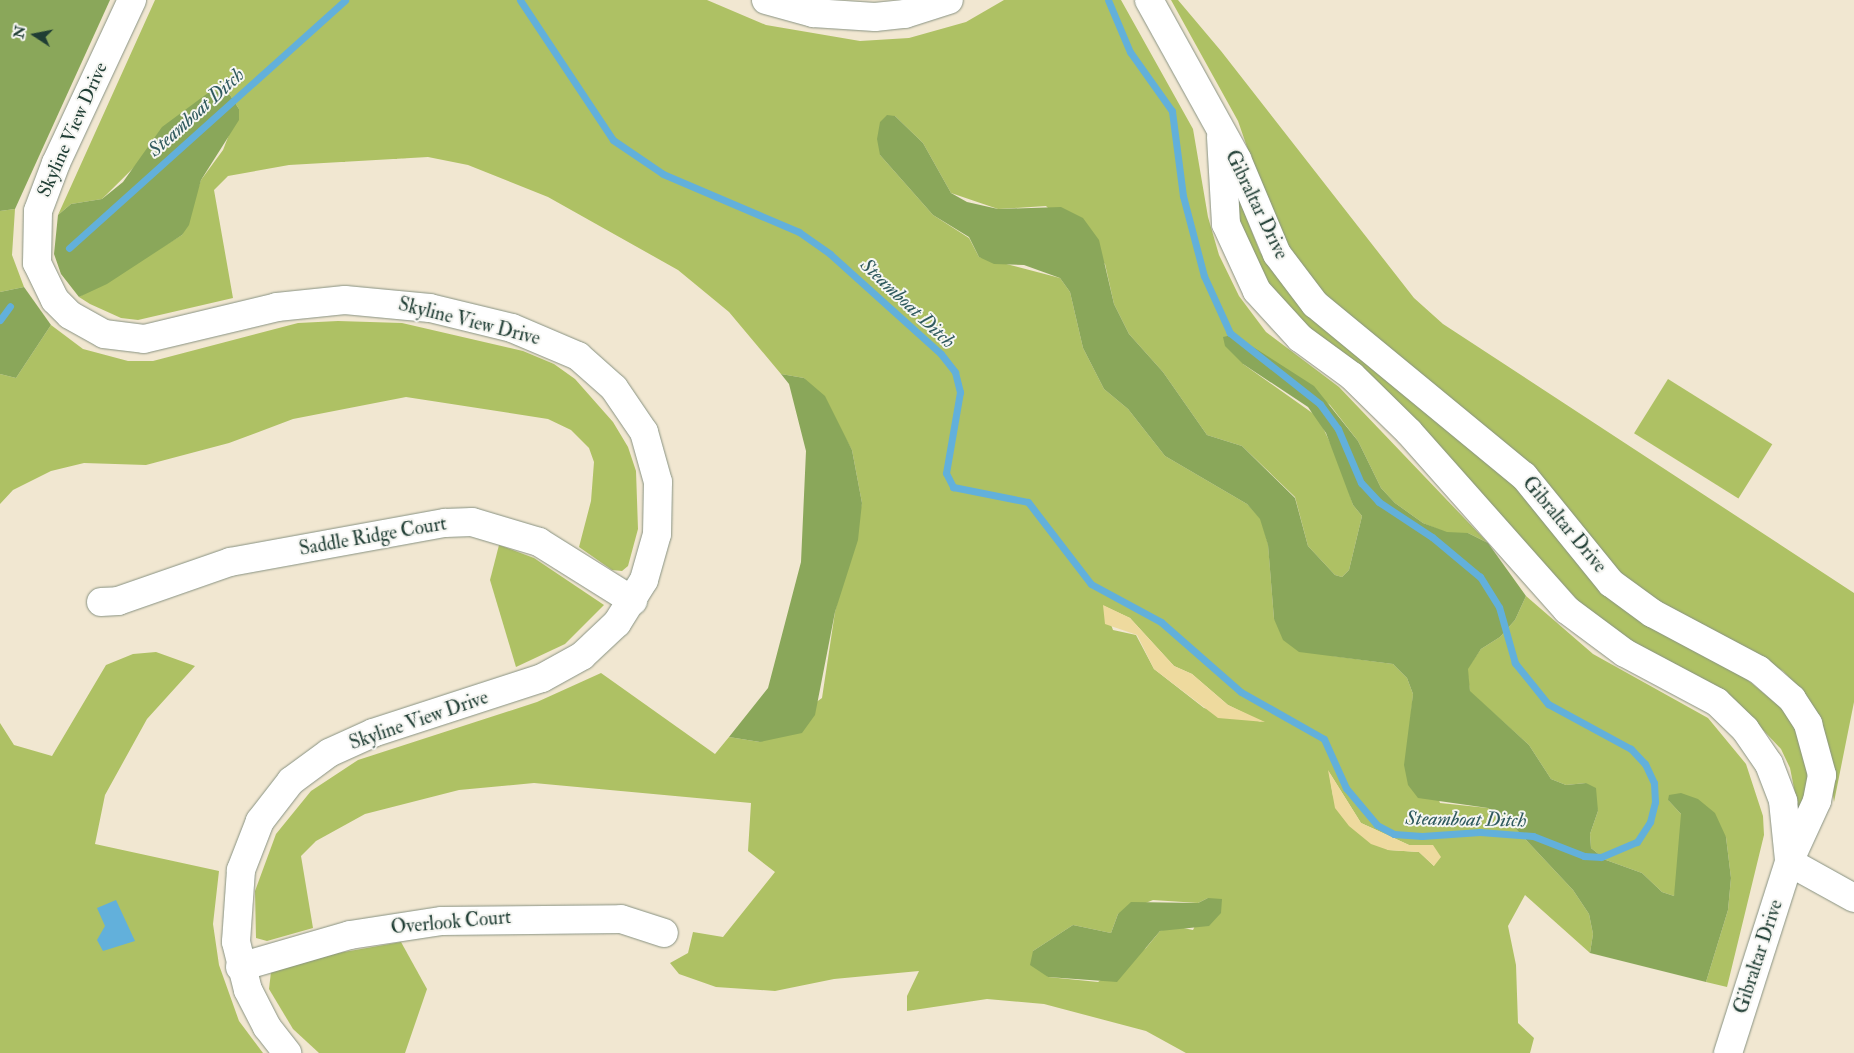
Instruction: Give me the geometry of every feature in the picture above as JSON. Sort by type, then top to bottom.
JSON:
[{"type":"street","name":"Skyline View Drive","points":[[132,0],[56,163],[38,210],[37,263],[55,300],[85,326],[126,339],[160,337],[302,302],[345,300],[430,308],[555,343],[578,356],[614,388],[631,408],[653,455],[660,507],[657,534],[633,601],[600,640],[564,668],[356,741],[309,766],[291,781],[260,821],[240,870],[234,917],[240,967],[260,1016],[287,1053]]},
{"type":"street","points":[[766,0],[813,13],[866,17],[905,14],[949,0]]},
{"type":"street","name":"Gibraltar Drive","points":[[1149,0],[1210,107],[1221,137],[1237,159],[1277,254],[1315,304],[1524,476],[1611,583],[1631,599],[1759,670],[1792,699],[1808,724],[1822,775],[1817,801],[1789,862],[1728,1053]]},
{"type":"street","name":"Gibraltar Drive","points":[[1221,137],[1226,224],[1257,291],[1300,338],[1352,376],[1409,432],[1567,610],[1604,640],[1700,691],[1731,713],[1758,746],[1777,784],[1787,822],[1789,862]]},
{"type":"street","name":"Saddle Ridge Court","points":[[102,602],[118,601],[230,562],[445,523],[472,522],[539,542],[633,601]]},
{"type":"street","points":[[1789,862],[1854,898]]},
{"type":"street","name":"Overlook Court","points":[[240,967],[350,935],[442,921],[621,919],[664,933]]},
{"type":"green space","points":[[0,0],[110,0],[15,209],[0,211]]},
{"type":"green space","points":[[155,0],[707,0],[766,25],[860,41],[909,38],[966,22],[1004,0],[1121,0],[1193,129],[1208,217],[1219,255],[1239,296],[1266,332],[1339,387],[1488,543],[1468,533],[1447,533],[1423,523],[1395,503],[1381,488],[1358,441],[1330,405],[1250,345],[1243,364],[1318,417],[1340,464],[1353,505],[1362,516],[1349,570],[1342,577],[1335,575],[1308,546],[1295,497],[1242,446],[1207,435],[1163,372],[1129,334],[1114,304],[1105,264],[1046,206],[998,209],[951,193],[923,143],[895,116],[880,155],[933,215],[969,238],[979,257],[1060,278],[1070,292],[1083,348],[1104,389],[1128,409],[1165,456],[1247,504],[1261,519],[1268,544],[1274,619],[1333,656],[1393,664],[1407,678],[1413,694],[1410,726],[1440,803],[1488,808],[1513,826],[1573,890],[1589,914],[1593,934],[1590,953],[1525,895],[1508,926],[1516,965],[1518,1023],[1534,1038],[1530,1053],[1186,1053],[1146,1031],[1044,1004],[987,999],[907,1011],[907,996],[919,971],[834,979],[775,991],[716,987],[679,974],[670,963],[688,953],[693,932],[723,937],[775,872],[748,851],[751,803],[534,783],[459,790],[365,814],[316,841],[301,856],[313,928],[267,941],[256,938],[255,891],[276,834],[311,791],[358,760],[537,702],[601,673],[715,754],[729,737],[760,742],[822,698],[835,612],[862,503],[852,450],[838,425],[804,378],[781,374],[729,312],[678,270],[548,197],[468,165],[428,157],[289,165],[228,176],[214,190],[233,298],[138,320],[121,318],[79,297],[182,235],[201,180],[223,150],[239,109],[230,95],[212,90],[102,199],[71,204],[58,215]],"holes":[[[1104,606],[1130,618],[1174,666],[1192,674],[1228,705],[1262,722],[1204,708],[1154,669],[1136,635],[1113,630]],[[1329,772],[1361,823],[1409,845],[1433,845],[1434,866],[1419,852],[1388,850],[1333,796]],[[1208,898],[1193,930],[1174,926],[1160,931],[1146,948],[1098,982],[1048,977],[1033,951],[1073,925],[1111,933],[1118,914],[1153,900],[1198,903]]]},
{"type":"green space","points":[[1171,0],[1178,0],[1221,51],[1414,298],[1443,324],[1854,593],[1854,702],[1834,802],[1823,726],[1803,692],[1783,671],[1639,590],[1614,569],[1539,476],[1372,341],[1303,274],[1272,219],[1238,121]]},
{"type":"green space","points":[[212,90],[230,95],[239,109],[239,120],[201,180],[189,225],[182,235],[107,284],[79,297],[61,274],[54,254],[58,215],[71,204],[102,199],[123,182],[162,127]]},
{"type":"green space","points":[[887,115],[895,116],[923,143],[951,193],[967,202],[998,209],[1061,207],[1083,218],[1099,240],[1114,304],[1129,334],[1163,372],[1207,435],[1242,446],[1295,498],[1308,546],[1335,575],[1342,577],[1349,570],[1362,516],[1353,505],[1326,433],[1308,407],[1243,364],[1225,346],[1223,337],[1232,335],[1314,386],[1358,441],[1381,488],[1395,503],[1423,523],[1447,532],[1468,533],[1488,543],[1526,596],[1515,620],[1500,637],[1481,649],[1468,669],[1470,691],[1529,745],[1551,779],[1566,785],[1586,783],[1596,788],[1598,811],[1590,834],[1591,848],[1606,860],[1642,873],[1662,892],[1674,896],[1681,814],[1668,800],[1669,795],[1681,793],[1698,799],[1715,813],[1726,837],[1731,878],[1728,910],[1706,982],[1590,953],[1593,934],[1589,914],[1573,890],[1513,826],[1488,808],[1418,798],[1408,785],[1404,765],[1413,694],[1407,678],[1393,664],[1299,652],[1283,640],[1274,619],[1268,545],[1260,519],[1247,504],[1165,456],[1128,409],[1104,389],[1083,348],[1070,292],[1060,278],[1024,265],[994,264],[979,257],[969,237],[933,215],[880,155],[877,139],[880,122]]},
{"type":"green space","points":[[1237,194],[1260,252],[1304,312],[1790,715],[1808,761],[1809,785],[1799,813],[1790,768],[1781,749],[1764,731],[1700,677],[1654,656],[1592,616],[1414,421],[1302,326],[1263,281],[1232,203]]},
{"type":"green space","points":[[15,209],[12,255],[24,287],[0,292],[0,211]]},
{"type":"green space","points":[[24,287],[51,325],[16,378],[0,374],[0,292]]},
{"type":"green space","points":[[338,321],[402,323],[523,351],[554,364],[575,379],[613,422],[628,447],[636,471],[638,529],[628,566],[622,571],[612,570],[579,547],[591,501],[594,462],[589,448],[571,430],[548,419],[406,397],[293,419],[229,443],[146,465],[84,463],[51,471],[13,490],[0,504],[0,374],[16,378],[51,325],[83,349],[128,361],[153,361],[298,323]]},
{"type":"green space","points":[[781,374],[804,378],[825,396],[852,450],[862,503],[858,540],[835,612],[815,715],[802,733],[760,742],[729,737],[768,688],[801,562],[806,451],[789,384]]},
{"type":"green space","points":[[1668,379],[1772,444],[1738,498],[1634,433]]},
{"type":"green space","points":[[499,545],[534,558],[604,605],[565,644],[516,667],[490,580]]},
{"type":"green space","points":[[1526,596],[1593,654],[1708,718],[1746,764],[1763,816],[1764,835],[1727,987],[1706,982],[1728,910],[1731,878],[1726,837],[1668,800],[1681,814],[1681,834],[1676,890],[1674,896],[1662,892],[1642,873],[1606,860],[1591,848],[1590,834],[1598,811],[1586,783],[1566,785],[1551,779],[1529,745],[1470,692],[1467,669],[1481,649],[1500,637],[1515,620]]},
{"type":"green space","points":[[156,652],[195,666],[147,719],[105,795],[95,844],[219,871],[213,924],[219,965],[239,1021],[263,1053],[0,1053],[0,723],[14,745],[52,756],[106,665],[133,654]]},
{"type":"green space","points":[[1208,898],[1222,899],[1221,913],[1209,926],[1160,931],[1117,982],[1048,977],[1030,965],[1033,951],[1073,925],[1111,933],[1118,914],[1131,902],[1198,903]]},
{"type":"green space","points":[[401,942],[427,989],[405,1053],[319,1053],[293,1029],[269,989],[271,972],[338,953]]},
{"type":"sand","points":[[1103,605],[1130,618],[1174,666],[1192,674],[1228,705],[1265,722],[1218,718],[1154,669],[1137,635],[1105,624]]},
{"type":"sand","points":[[1328,770],[1361,823],[1409,845],[1433,845],[1441,857],[1434,866],[1419,852],[1388,850],[1371,844],[1349,826],[1335,808]]},
{"type":"water","points":[[116,900],[135,941],[103,951],[97,940],[105,926],[97,908]]},
{"type":"waterway","name":"Steamboat Ditch","points":[[69,248],[345,0]]},
{"type":"waterway","name":"Steamboat Ditch","points":[[520,0],[613,140],[663,174],[799,232],[830,254],[941,354],[955,372],[960,392],[946,473],[953,487],[1028,502],[1091,584],[1161,622],[1241,692],[1324,739],[1346,788],[1377,825],[1394,834],[1422,836],[1480,832],[1533,836],[1584,856],[1601,857],[1637,842],[1650,822],[1655,802],[1654,783],[1645,764],[1631,749],[1548,704],[1515,663],[1499,607],[1480,577],[1432,537],[1379,502],[1361,483],[1338,429],[1320,404],[1230,333],[1204,276],[1183,196],[1172,111],[1130,52],[1108,0]]},
{"type":"waterway","name":"Steamboat Ditch","points":[[0,320],[10,306]]}]
